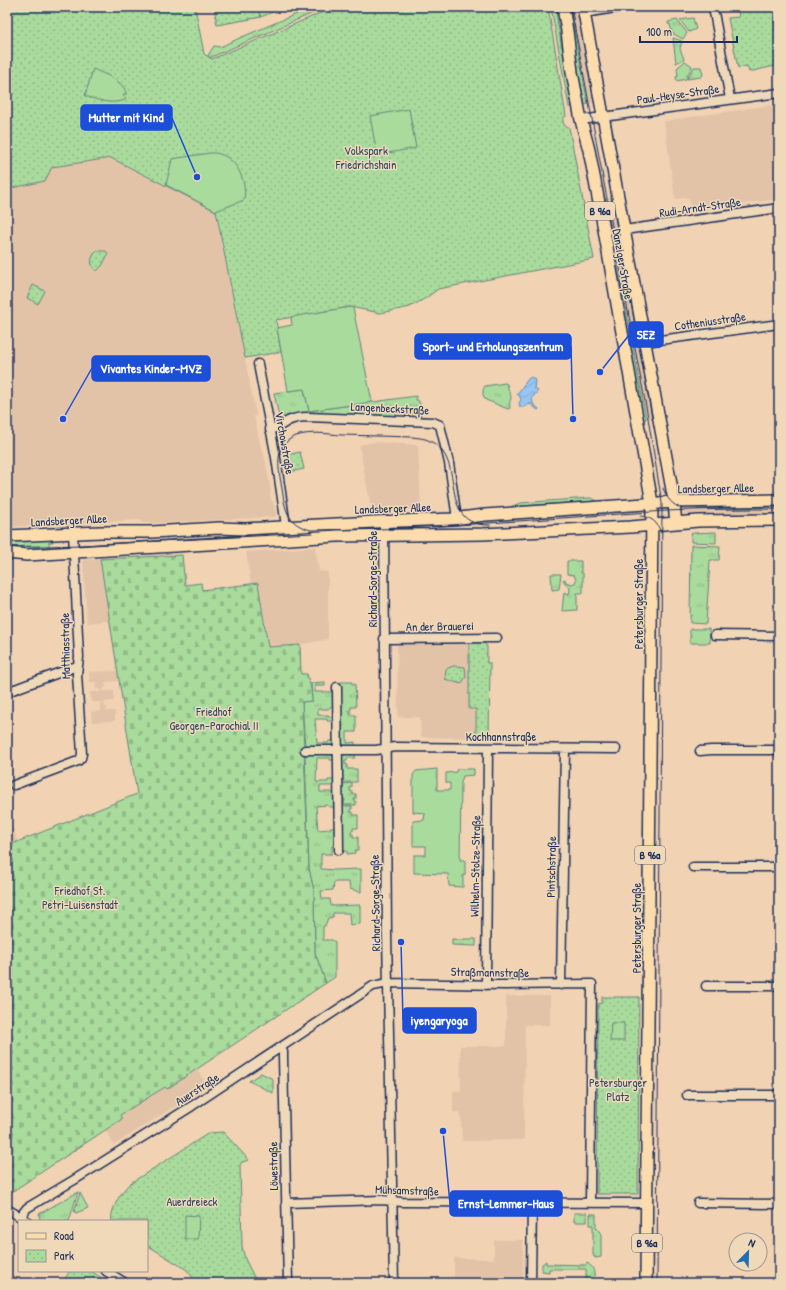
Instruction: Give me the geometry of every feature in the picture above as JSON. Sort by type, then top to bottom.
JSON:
[{"type":"main road","name":"Danziger Straße","points":[[563,7],[572,72],[581,120],[589,150],[652,503]]},
{"type":"main road","name":"Danziger Straße","points":[[584,10],[674,502]]},
{"type":"main road","name":"Landsberger Allee","points":[[7,536],[106,531],[152,532],[384,522],[457,515],[485,515],[652,503],[779,500]]},
{"type":"main road","name":"B 96a","points":[[674,502],[676,523]]},
{"type":"main road","name":"B 96a","points":[[652,503],[652,525]]},
{"type":"main road","points":[[7,553],[27,555],[74,553],[263,540],[347,536],[477,534],[652,525],[698,521],[779,520]]},
{"type":"main road","name":"Petersburger Straße","points":[[646,1283],[652,525]]},
{"type":"street","points":[[584,10],[622,7]]},
{"type":"street","points":[[713,7],[730,99]]},
{"type":"street","name":"Paul-Heyse-Straße","points":[[581,120],[779,93]]},
{"type":"street","name":"Rudi-Arndt-Straße","points":[[624,230],[779,208]]},
{"type":"street","name":"Cotheniusstraße","points":[[645,342],[779,324]]},
{"type":"street","name":"Virchowstraße","points":[[258,364],[276,458],[286,526]]},
{"type":"street","name":"Langenbeckstraße","points":[[270,430],[279,428],[294,418],[308,417],[433,422],[440,425],[449,463],[457,515]]},
{"type":"street","name":"Richard-Sorge-Straße","points":[[384,522],[388,983],[394,1283]]},
{"type":"street","name":"Matthiasstraße","points":[[14,785],[73,763],[81,758],[82,754],[77,674],[79,657],[73,533]]},
{"type":"street","points":[[715,635],[779,636]]},
{"type":"street","name":"An der Brauerei","points":[[384,639],[497,638]]},
{"type":"street","points":[[7,692],[78,666]]},
{"type":"street","points":[[337,687],[339,850]]},
{"type":"street","name":"Kochhannstraße","points":[[305,750],[395,747],[616,749]]},
{"type":"street","name":"Wilhelm-Stolze-Straße","points":[[486,985],[488,748]]},
{"type":"street","name":"Pintschstraße","points":[[561,985],[565,749]]},
{"type":"street","points":[[700,751],[779,750]]},
{"type":"street","points":[[693,866],[779,867]]},
{"type":"street","name":"Straßmannstraße","points":[[388,983],[486,985],[592,984],[590,1203]]},
{"type":"street","name":"Auerstraße","points":[[23,1219],[26,1208],[160,1127],[373,986],[388,983]]},
{"type":"street","points":[[706,986],[779,986]]},
{"type":"street","name":"Löwestraße","points":[[281,1048],[283,1052],[288,1283]]},
{"type":"street","points":[[687,1095],[779,1095]]},
{"type":"street","name":"Mühsamstraße","points":[[286,1203],[382,1200],[392,1202],[647,1203]]},
{"type":"street","points":[[531,1283],[532,1203]]},
{"type":"street","points":[[698,1203],[779,1204]]},
{"type":"street","points":[[7,1209],[23,1219]]},
{"type":"street","points":[[108,1272],[125,1283]]},
{"type":"shaded area","points":[[570,7],[577,7],[594,103],[588,104]]},
{"type":"shaded area","points":[[779,104],[779,199],[691,211],[689,198],[675,199],[664,121]]},
{"type":"shaded area","points":[[111,158],[216,211],[256,415],[254,416],[262,452],[265,458],[271,492],[271,501],[273,501],[276,514],[275,517],[158,523],[142,523],[140,520],[7,527],[7,189],[45,181],[52,167]]},
{"type":"shaded area","points":[[611,197],[652,418],[646,419],[605,198]]},
{"type":"shaded area","points":[[374,442],[418,445],[421,509],[372,512],[359,445]]},
{"type":"shaded area","points":[[779,507],[779,513],[684,515],[684,508]]},
{"type":"shaded area","points":[[315,547],[319,571],[328,572],[328,639],[300,645],[268,647],[258,584],[251,584],[246,552]]},
{"type":"shaded area","points":[[100,559],[110,621],[87,623],[83,560]]},
{"type":"shaded area","points":[[401,643],[469,643],[469,708],[476,709],[476,738],[421,737],[420,717],[398,717],[397,646]]},
{"type":"shaded area","points":[[118,671],[119,681],[105,682],[106,688],[104,688],[103,691],[114,691],[114,701],[104,702],[105,707],[107,707],[107,710],[105,711],[115,711],[115,721],[92,722],[91,712],[101,711],[100,702],[91,702],[90,692],[100,692],[100,689],[96,689],[95,683],[99,682],[90,682],[89,672]]},
{"type":"shaded area","points":[[7,813],[18,842],[7,846]]},
{"type":"shaded area","points":[[506,996],[550,996],[550,1025],[525,1025],[524,1140],[462,1141],[461,1118],[459,1112],[453,1112],[453,1091],[461,1091],[460,1046],[506,1046]]},
{"type":"shaded area","points":[[197,1069],[207,1086],[114,1145],[105,1130],[122,1119],[120,1115],[165,1087],[167,1089]]},
{"type":"shaded area","points":[[494,1240],[523,1240],[523,1276],[499,1276],[499,1283],[454,1283],[454,1258],[494,1259]]},
{"type":"green space","name":"Volkspark Friedrichshain","points":[[7,7],[195,7],[204,54],[212,59],[335,7],[548,7],[566,116],[563,118],[563,122],[565,126],[569,127],[594,259],[438,289],[410,307],[391,311],[380,313],[350,307],[276,320],[281,352],[245,358],[216,211],[111,158],[52,167],[45,181],[7,189]]},
{"type":"green space","points":[[214,7],[257,7],[261,17],[217,25]]},
{"type":"green space","points":[[257,7],[284,7],[261,17],[220,24]]},
{"type":"green space","points":[[313,7],[327,7],[209,58],[207,57],[214,46],[220,47]]},
{"type":"green space","points":[[551,7],[555,7],[572,107],[569,107]]},
{"type":"green space","points":[[566,7],[570,7],[588,104],[585,105]]},
{"type":"green space","points":[[772,7],[779,45],[779,65],[749,72],[747,66],[738,68],[728,18],[739,17],[738,11]]},
{"type":"green space","points":[[693,18],[696,29],[689,32],[680,20]]},
{"type":"green space","points":[[677,20],[687,33],[683,39],[672,33],[670,24],[668,24],[668,22]]},
{"type":"green space","points":[[673,38],[682,41],[680,49],[684,59],[676,63]]},
{"type":"green space","points":[[685,61],[692,66],[686,79],[677,81],[677,68]]},
{"type":"green space","points":[[694,67],[701,67],[703,75],[701,77],[687,79]]},
{"type":"green space","points":[[93,69],[113,78],[122,85],[126,94],[123,96],[126,98],[125,100],[110,102],[85,96]]},
{"type":"green space","points":[[409,109],[416,148],[377,155],[370,116]]},
{"type":"green space","points":[[210,153],[219,154],[226,157],[238,168],[244,184],[245,192],[244,200],[216,211],[166,185],[172,159]]},
{"type":"green space","points":[[615,196],[640,330],[636,331],[611,197]]},
{"type":"green space","points":[[605,198],[630,332],[626,333],[601,199]]},
{"type":"green space","points":[[96,251],[106,251],[108,254],[102,266],[96,271],[92,266],[92,261]]},
{"type":"green space","points":[[33,285],[45,291],[38,304],[27,298]]},
{"type":"green space","points":[[350,307],[353,308],[372,402],[309,411],[304,389],[288,391],[277,328],[292,325],[291,317]]},
{"type":"green space","points":[[637,335],[640,335],[656,417],[652,418]]},
{"type":"green space","points":[[631,336],[646,419],[642,420],[627,337]]},
{"type":"green space","points":[[507,384],[511,396],[510,408],[508,409],[486,400],[483,393],[485,386]]},
{"type":"green space","points":[[304,389],[309,411],[416,396],[416,400],[418,400],[420,404],[421,419],[419,419],[419,414],[396,413],[395,418],[303,414],[280,422],[274,393]]},
{"type":"green space","points":[[300,452],[304,469],[290,472],[286,455]]},
{"type":"green space","points":[[590,498],[598,501],[510,507],[520,503]]},
{"type":"green space","points":[[779,505],[779,507],[697,509],[697,506]]},
{"type":"green space","points":[[716,532],[716,543],[691,542],[691,534],[693,533]]},
{"type":"green space","points":[[51,538],[53,542],[49,542],[49,548],[7,549],[7,539]]},
{"type":"green space","points":[[691,545],[720,546],[719,560],[710,560],[706,624],[690,623]]},
{"type":"green space","name":"Friedhof Georgen-Parochial II","points":[[182,555],[185,585],[201,583],[202,590],[258,583],[268,647],[300,645],[301,674],[307,674],[311,689],[312,701],[302,702],[309,869],[314,891],[315,953],[326,983],[167,1089],[165,1087],[120,1115],[122,1119],[7,1195],[7,846],[137,794],[100,559]]},
{"type":"green space","points":[[567,561],[581,561],[581,573],[583,573],[583,593],[577,593],[577,610],[562,611],[564,592],[569,594],[570,590],[569,586],[563,580],[565,579],[566,582],[571,584],[575,583],[576,580],[574,575],[567,574]]},
{"type":"green space","points":[[551,574],[561,574],[559,589],[552,590]]},
{"type":"green space","points":[[690,629],[709,629],[710,643],[690,643]]},
{"type":"green space","points":[[469,643],[484,643],[487,646],[487,663],[490,663],[489,738],[476,738],[476,709],[469,709]]},
{"type":"green space","points":[[453,666],[465,667],[466,677],[461,684],[445,679],[446,669]]},
{"type":"green space","points":[[325,682],[325,686],[315,686],[315,692],[332,692],[334,694],[334,704],[328,709],[318,709],[318,715],[328,715],[334,719],[334,721],[327,721],[327,719],[315,719],[317,743],[328,743],[329,741],[335,741],[335,747],[305,747],[302,702],[312,701],[311,683]]},
{"type":"green space","points":[[340,682],[352,682],[352,684],[355,684],[356,707],[351,707],[349,712],[351,712],[351,715],[356,715],[356,732],[347,732],[347,743],[355,742],[355,747],[343,747],[341,745]]},
{"type":"green space","points":[[355,753],[355,758],[347,758],[345,764],[347,764],[347,769],[357,769],[357,782],[341,782],[342,754]]},
{"type":"green space","points":[[305,754],[335,754],[335,760],[330,760],[330,758],[317,758],[316,782],[328,782],[328,780],[335,780],[335,783],[331,786],[320,786],[320,792],[331,792],[336,796],[336,807],[329,807],[328,805],[316,806],[318,830],[336,827],[336,846],[332,846],[332,854],[321,854],[321,869],[361,869],[361,892],[350,889],[349,882],[334,882],[333,890],[321,891],[322,899],[330,899],[331,906],[360,905],[360,924],[350,925],[349,913],[333,913],[333,917],[328,918],[325,926],[323,926],[323,940],[332,940],[335,942],[335,977],[326,983],[315,953],[314,891],[309,869]]},
{"type":"green space","points":[[437,769],[437,790],[450,790],[450,783],[446,783],[446,773],[456,772],[457,769],[474,769],[474,775],[463,776],[461,782],[460,860],[465,860],[463,887],[449,886],[448,874],[414,873],[414,855],[426,855],[426,846],[413,846],[413,821],[424,820],[425,813],[413,812],[413,775],[416,771]]},
{"type":"green space","points":[[352,783],[350,791],[352,791],[352,794],[356,794],[356,799],[354,799],[354,801],[356,801],[356,805],[342,805],[344,804],[345,799],[342,799],[341,784]]},
{"type":"green space","points":[[342,806],[352,806],[350,812],[353,812],[353,815],[358,815],[358,828],[353,828],[353,831],[351,831],[353,837],[358,837],[358,850],[355,850],[355,853],[347,854],[347,851],[343,851]]},
{"type":"green space","points":[[452,939],[476,939],[476,946],[452,945]]},
{"type":"green space","name":"Petersburger Platz","points":[[602,997],[639,997],[638,1194],[597,1194],[598,1004],[602,1003]]},
{"type":"green space","points":[[611,1023],[624,1023],[624,1041],[610,1041]]},
{"type":"green space","points":[[261,1073],[273,1079],[273,1093],[249,1081]]},
{"type":"green space","name":"Auerdreieck","points":[[223,1132],[249,1160],[242,1162],[240,1165],[242,1246],[245,1259],[257,1283],[197,1283],[187,1270],[148,1246],[148,1220],[112,1220],[112,1212],[114,1207],[123,1191],[129,1184],[209,1133]]},
{"type":"green space","points":[[78,1192],[69,1220],[40,1220],[39,1214]]},
{"type":"green space","points":[[80,1193],[88,1208],[76,1213],[74,1212]]},
{"type":"green space","points":[[574,1213],[587,1213],[587,1222],[574,1222]]},
{"type":"green space","points":[[590,1214],[596,1214],[596,1227],[601,1234],[601,1257],[595,1258],[593,1255],[593,1225],[590,1225]]},
{"type":"green space","points":[[185,1215],[199,1216],[198,1239],[185,1239]]},
{"type":"green space","points":[[546,1261],[546,1264],[586,1265],[587,1263],[593,1269],[595,1283],[586,1283],[586,1269],[549,1269],[549,1272],[542,1271],[542,1264]]},
{"type":"green space","points":[[69,1272],[92,1272],[109,1283],[62,1283]]},
{"type":"water","points":[[531,377],[535,380],[534,388],[538,391],[532,398],[533,404],[539,409],[538,410],[530,404],[520,407],[519,403],[521,400],[517,394]]},
{"type":"tram line","points":[[571,7],[647,412],[662,503],[657,1283]]},
{"type":"tram line","points":[[490,525],[473,522],[463,515],[457,504],[448,462],[442,450],[426,439],[412,437],[319,433],[302,434],[290,439],[282,447],[280,452],[279,471],[284,502],[288,514],[294,522],[311,530],[435,526],[468,524],[501,522],[681,510],[779,509]]},
{"type":"tram line","points":[[663,488],[670,501],[683,509]]},
{"type":"tram line","points":[[640,516],[654,521],[661,533]]},
{"type":"tram line","points":[[7,547],[82,545],[313,533]]},
{"type":"place","name":"Mutter mit Kind","points":[[197,177]]},
{"type":"place","name":"SEZ","points":[[600,372]]},
{"type":"place","name":"Vivantes Kinder-MVZ","points":[[63,419]]},
{"type":"place","name":"Sport- und Erholungszentrum","points":[[573,419]]},
{"type":"place","name":"iyengaryoga","points":[[401,942]]},
{"type":"place","name":"Ernst-Lemmer-Haus","points":[[443,1131]]},
{"type":"park label","name":"Friedhof St. Petri-Luisenstadt","points":[[80,897]]}]
